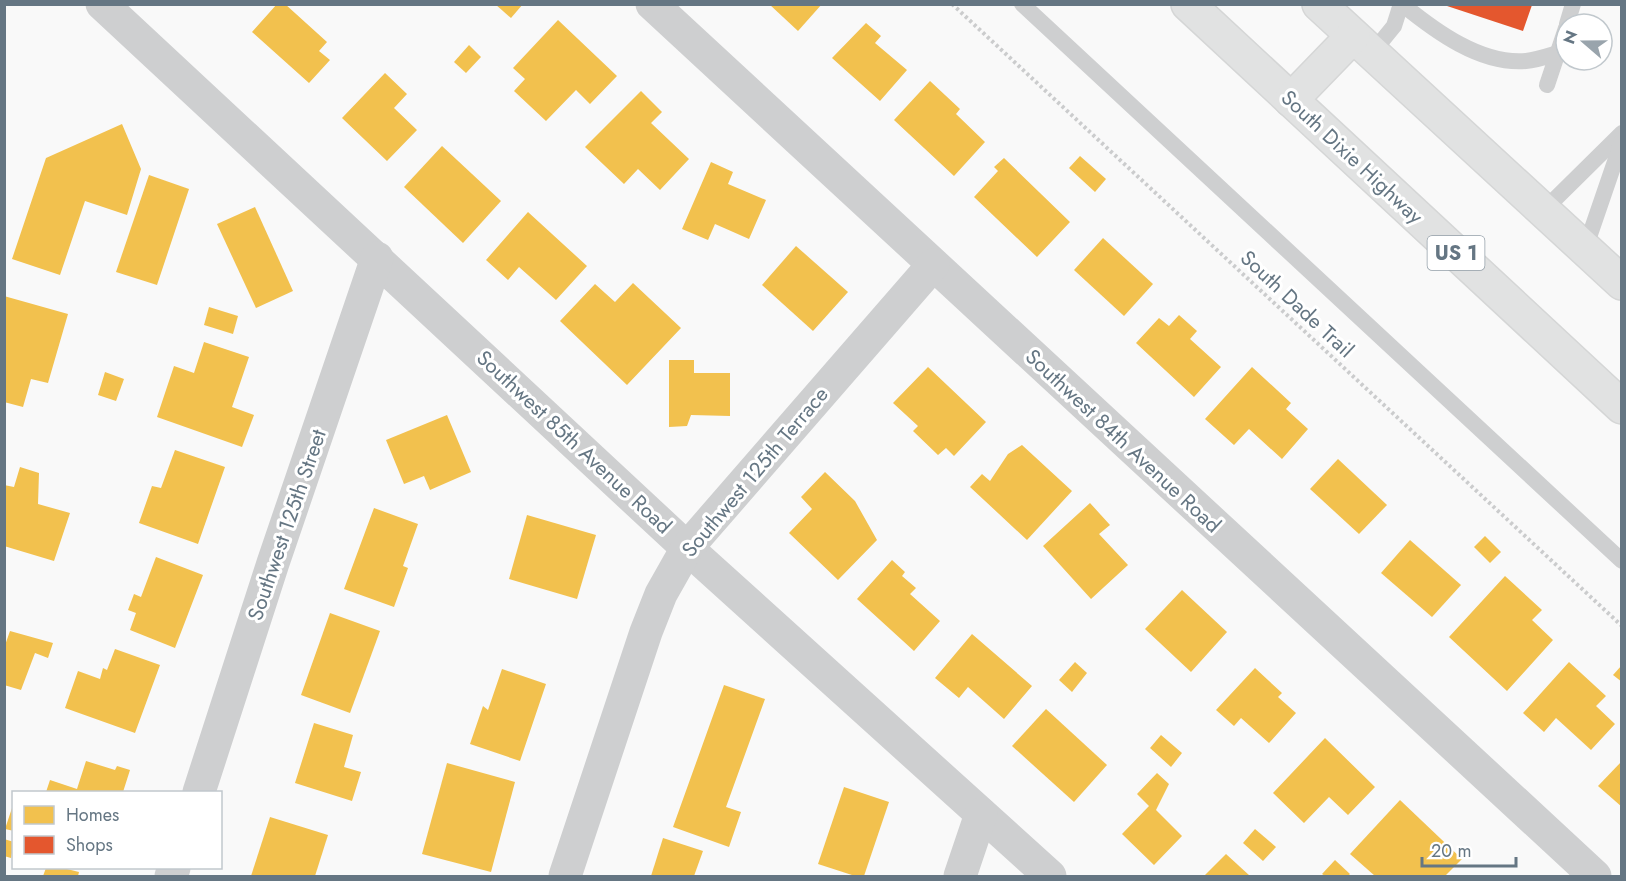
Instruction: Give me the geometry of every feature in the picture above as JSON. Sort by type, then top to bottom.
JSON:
[{"type":"highway","name":"South Dixie Highway","points":[[1188,4],[1622,407]]},
{"type":"highway","points":[[1320,4],[1622,283]]},
{"type":"highway","points":[[1291,100],[1363,44]]},
{"type":"street","name":"Southwest 85th Avenue Road","points":[[102,4],[687,548],[1050,876]]},
{"type":"street","name":"Southwest 84th Avenue Road","points":[[652,4],[1595,876]]},
{"type":"street","name":"Southwest 125th Street","points":[[199,791],[273,563],[377,258]]},
{"type":"street","name":"Southwest 125th Terrace","points":[[565,876],[646,632],[661,594],[687,548],[933,265]]},
{"type":"street","points":[[960,876],[981,814]]},
{"type":"lane","points":[[1022,4],[1622,561]]},
{"type":"lane","points":[[1363,44],[1394,26],[1401,4],[1440,34],[1467,48],[1508,60],[1525,61],[1554,54]]},
{"type":"lane","points":[[1547,86],[1554,65]]},
{"type":"lane","points":[[1544,210],[1622,133]]},
{"type":"lane","points":[[1585,249],[1622,141]]},
{"type":"path","name":"South Dade Trail","points":[[952,4],[1622,626]]},
{"type":"building: Homes","points":[[277,4],[285,4],[327,42],[319,51],[330,60],[309,83],[252,32]]},
{"type":"building: Homes","points":[[495,4],[523,4],[511,18]]},
{"type":"building: Homes","points":[[769,4],[822,4],[798,31]]},
{"type":"building: Homes","points":[[558,20],[617,76],[590,104],[576,90],[546,121],[514,91],[525,79],[513,68]]},
{"type":"building: Homes","points":[[866,23],[881,36],[875,43],[907,70],[880,101],[832,58]]},
{"type":"building: Homes","points":[[469,45],[481,57],[466,73],[454,62]]},
{"type":"building: Homes","points":[[385,73],[407,94],[394,108],[417,130],[387,161],[342,118]]},
{"type":"building: Homes","points":[[930,81],[960,109],[956,114],[985,142],[954,176],[894,120]]},
{"type":"building: Homes","points":[[641,91],[662,112],[651,123],[689,159],[660,190],[638,169],[624,184],[585,147]]},
{"type":"building: Homes","points":[[122,124],[141,169],[127,215],[85,201],[60,275],[12,259],[46,158]]},
{"type":"building: Homes","points":[[442,146],[501,201],[463,243],[404,187]]},
{"type":"building: Homes","points":[[1080,156],[1106,179],[1095,192],[1069,168]]},
{"type":"building: Homes","points":[[1004,158],[1070,222],[1037,257],[974,197],[998,171],[994,167]]},
{"type":"building: Homes","points":[[711,162],[733,172],[728,184],[766,200],[749,239],[715,224],[708,240],[682,229]]},
{"type":"building: Homes","points":[[149,175],[189,189],[157,285],[116,272]]},
{"type":"building: Homes","points":[[255,207],[293,291],[256,308],[217,224]]},
{"type":"building: Homes","points":[[528,212],[587,266],[556,300],[519,267],[508,280],[486,260]]},
{"type":"building: Homes","points":[[1103,238],[1153,284],[1124,316],[1074,270]]},
{"type":"building: Homes","points":[[796,246],[848,292],[813,331],[762,285]]},
{"type":"building: Homes","points":[[633,283],[681,328],[627,385],[560,321],[595,284],[615,302]]},
{"type":"building: Homes","points":[[4,296],[68,314],[48,383],[31,379],[23,407],[4,402]]},
{"type":"building: Homes","points":[[209,307],[238,316],[233,334],[204,325]]},
{"type":"building: Homes","points":[[1179,315],[1197,331],[1190,339],[1221,367],[1194,397],[1136,343],[1159,318],[1169,326]]},
{"type":"building: Homes","points":[[204,342],[249,357],[232,407],[254,415],[242,447],[157,417],[174,366],[194,373]]},
{"type":"building: Homes","points":[[669,360],[694,360],[694,373],[730,373],[730,416],[691,415],[687,426],[669,427]]},
{"type":"building: Homes","points":[[928,367],[986,422],[954,456],[946,448],[938,455],[913,431],[918,426],[893,403]]},
{"type":"building: Homes","points":[[1252,367],[1291,403],[1286,409],[1308,429],[1282,459],[1249,429],[1234,445],[1205,419]]},
{"type":"building: Homes","points":[[105,372],[124,379],[116,401],[98,395]]},
{"type":"building: Homes","points":[[447,415],[471,472],[430,490],[424,476],[404,484],[386,440]]},
{"type":"building: Homes","points":[[1022,445],[1072,491],[1027,540],[970,487],[982,474],[990,481],[1008,454]]},
{"type":"building: Homes","points":[[175,450],[225,467],[198,544],[139,523],[152,486],[161,488]]},
{"type":"building: Homes","points":[[1338,459],[1387,505],[1359,534],[1310,489]]},
{"type":"building: Homes","points":[[20,467],[39,473],[38,504],[70,513],[54,561],[4,546],[4,485],[14,487]]},
{"type":"building: Homes","points":[[825,472],[855,501],[877,540],[838,580],[789,533],[812,509],[801,497]]},
{"type":"building: Homes","points":[[1090,503],[1110,525],[1099,534],[1128,565],[1091,599],[1043,546]]},
{"type":"building: Homes","points":[[374,508],[418,524],[403,566],[408,568],[394,607],[344,589]]},
{"type":"building: Homes","points":[[527,515],[596,535],[577,599],[509,579]]},
{"type":"building: Homes","points":[[1485,536],[1501,552],[1490,563],[1474,547]]},
{"type":"building: Homes","points":[[1410,540],[1461,585],[1432,617],[1381,573]]},
{"type":"building: Homes","points":[[156,557],[203,575],[175,648],[130,630],[136,613],[128,610],[134,594],[141,597]]},
{"type":"building: Homes","points":[[892,560],[905,572],[902,576],[916,588],[910,594],[940,621],[914,651],[857,599]]},
{"type":"building: Homes","points":[[1505,576],[1542,610],[1532,620],[1553,640],[1507,691],[1449,637]]},
{"type":"building: Homes","points":[[1182,590],[1227,632],[1191,672],[1145,629]]},
{"type":"building: Homes","points":[[330,613],[380,631],[350,713],[301,695]]},
{"type":"building: Homes","points":[[10,631],[53,643],[48,658],[35,653],[21,690],[4,685],[4,648]]},
{"type":"building: Homes","points":[[972,634],[1032,686],[1004,719],[968,687],[959,698],[935,678]]},
{"type":"building: Homes","points":[[115,649],[160,665],[135,733],[65,708],[78,671],[100,679],[103,668],[107,670]]},
{"type":"building: Homes","points":[[1075,662],[1087,673],[1072,692],[1059,680]]},
{"type":"building: Homes","points":[[1569,662],[1606,696],[1596,706],[1615,724],[1591,750],[1556,718],[1544,732],[1523,713]]},
{"type":"building: Homes","points":[[1622,665],[1622,682],[1613,675]]},
{"type":"building: Homes","points":[[1255,668],[1282,693],[1278,697],[1296,713],[1269,743],[1241,718],[1234,726],[1216,710]]},
{"type":"building: Homes","points":[[502,669],[546,684],[520,761],[470,744],[483,706],[488,710]]},
{"type":"building: Homes","points":[[724,685],[765,699],[726,807],[741,812],[729,847],[673,827]]},
{"type":"building: Homes","points":[[1046,709],[1107,765],[1074,802],[1012,746]]},
{"type":"building: Homes","points":[[314,723],[353,735],[344,767],[361,772],[352,801],[295,783]]},
{"type":"building: Homes","points":[[1161,735],[1182,753],[1171,767],[1150,748]]},
{"type":"building: Homes","points":[[1325,738],[1375,787],[1348,815],[1329,797],[1304,823],[1273,793]]},
{"type":"building: Homes","points":[[86,761],[115,770],[117,766],[130,770],[123,791],[46,791],[50,780],[77,789]]},
{"type":"building: Homes","points":[[1622,761],[1622,807],[1598,786]]},
{"type":"building: Homes","points":[[447,763],[515,782],[491,872],[422,854]]},
{"type":"building: Homes","points":[[1157,773],[1169,784],[1156,810],[1182,836],[1154,865],[1122,834],[1149,806],[1137,794]]},
{"type":"building: Homes","points":[[844,787],[889,802],[864,876],[855,876],[818,864]]},
{"type":"building: Homes","points":[[1400,800],[1462,859],[1445,876],[1375,876],[1350,854]]},
{"type":"building: Homes","points":[[12,808],[12,831],[5,829]]},
{"type":"building: Homes","points":[[270,817],[328,835],[315,876],[251,876]]},
{"type":"building: Homes","points":[[1255,829],[1276,847],[1263,861],[1243,843]]},
{"type":"building: Homes","points":[[663,838],[703,851],[694,876],[651,876]]},
{"type":"building: Homes","points":[[4,839],[12,841],[12,853],[11,858],[4,856]]},
{"type":"building: Homes","points":[[1226,854],[1250,876],[1204,876]]},
{"type":"building: Homes","points":[[1335,860],[1350,874],[1348,876],[1322,874]]},
{"type":"building: Homes","points":[[46,869],[67,869],[79,872],[78,876],[43,876]]},
{"type":"building: Shops","points":[[1444,5],[1532,5],[1523,31]]}]
